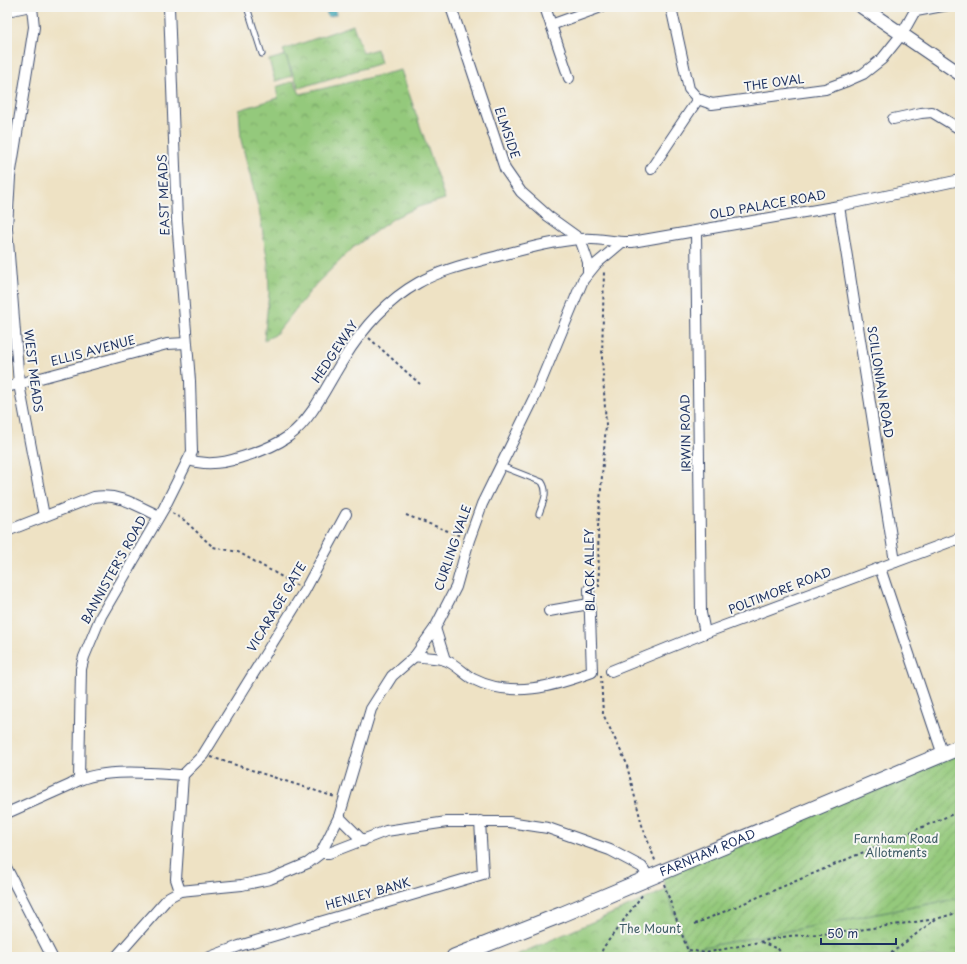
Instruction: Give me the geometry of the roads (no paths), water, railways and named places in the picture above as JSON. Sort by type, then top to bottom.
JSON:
[{"type":"main road","name":"FARNHAM ROAD","points":[[454,957],[651,880],[960,747]]},
{"type":"street","points":[[7,11],[26,7]]},
{"type":"street","name":"WEST MEADS","points":[[32,7],[34,27],[10,177],[7,228],[19,384],[44,516]]},
{"type":"street","name":"EAST MEADS","points":[[169,7],[177,220],[190,381]]},
{"type":"street","name":"ELMSIDE","points":[[451,7],[505,169],[521,192],[548,216],[580,239]]},
{"type":"street","points":[[545,7],[569,78]]},
{"type":"street","points":[[551,25],[601,7]]},
{"type":"street","points":[[651,169],[698,99],[689,89],[671,7]]},
{"type":"street","points":[[862,7],[960,74]]},
{"type":"street","name":"THE OVAL","points":[[698,99],[712,104],[825,89],[847,81],[873,67],[882,59],[902,34],[916,10]]},
{"type":"street","points":[[893,119],[932,112],[960,129]]},
{"type":"street","name":"OLD PALACE ROAD","points":[[580,239],[590,238],[621,243],[696,232],[839,206],[960,180]]},
{"type":"street","name":"SCILLONIAN ROAD","points":[[839,206],[895,562]]},
{"type":"street","name":"IRWIN ROAD","points":[[696,232],[701,613],[705,633]]},
{"type":"street","points":[[580,239],[588,262],[588,272]]},
{"type":"street","name":"HEDGEWAY","points":[[189,460],[208,464],[237,459],[275,445],[289,436],[308,415],[362,332],[392,300],[419,282],[466,265],[536,247],[580,239]]},
{"type":"street","name":"CURLING VALE","points":[[322,853],[339,817],[372,708],[392,676],[415,656],[435,628],[456,587],[469,540],[482,504],[534,398],[588,272],[603,257],[621,243]]},
{"type":"street","name":"ELLIS AVENUE","points":[[7,387],[167,344],[186,343]]},
{"type":"street","name":"BANNISTER'S ROAD","points":[[79,779],[81,669],[84,657],[101,616],[162,512],[189,460],[192,443],[190,381]]},
{"type":"street","points":[[7,531],[94,497],[119,497],[162,512]]},
{"type":"street","name":"VICARAGE GATE","points":[[183,775],[203,754],[305,590],[346,514]]},
{"type":"street","name":"POLTIMORE ROAD","points":[[606,672],[705,633],[960,538]]},
{"type":"street","points":[[880,568],[943,754]]},
{"type":"street","points":[[415,656],[445,660],[474,679],[498,688],[540,688],[592,672],[589,589]]},
{"type":"street","points":[[549,611],[589,604]]},
{"type":"street","points":[[435,628],[445,660]]},
{"type":"street","points":[[7,813],[79,779],[128,772],[183,775],[176,879],[180,891]]},
{"type":"street","points":[[339,817],[362,841]]},
{"type":"street","name":"HENLEY BANK","points":[[210,957],[239,946],[483,874],[480,821]]},
{"type":"street","points":[[116,957],[169,897],[180,891],[242,885],[270,879],[293,871],[322,853],[329,853],[386,832],[447,822],[509,822],[548,828],[610,850],[642,867],[651,880]]},
{"type":"street","points":[[7,869],[52,957]]},
{"type":"lane","points":[[247,7],[262,54]]},
{"type":"lane","points":[[916,10],[951,7]]},
{"type":"lane","points":[[501,466],[542,482],[546,488],[546,494],[539,514]]},
{"type":"water","points":[[325,7],[335,7],[337,14],[328,17]]},
{"type":"park label","name":"Farnham Road Allotments","points":[[896,846]]},
{"type":"park label","name":"The Mount","points":[[650,929]]}]
